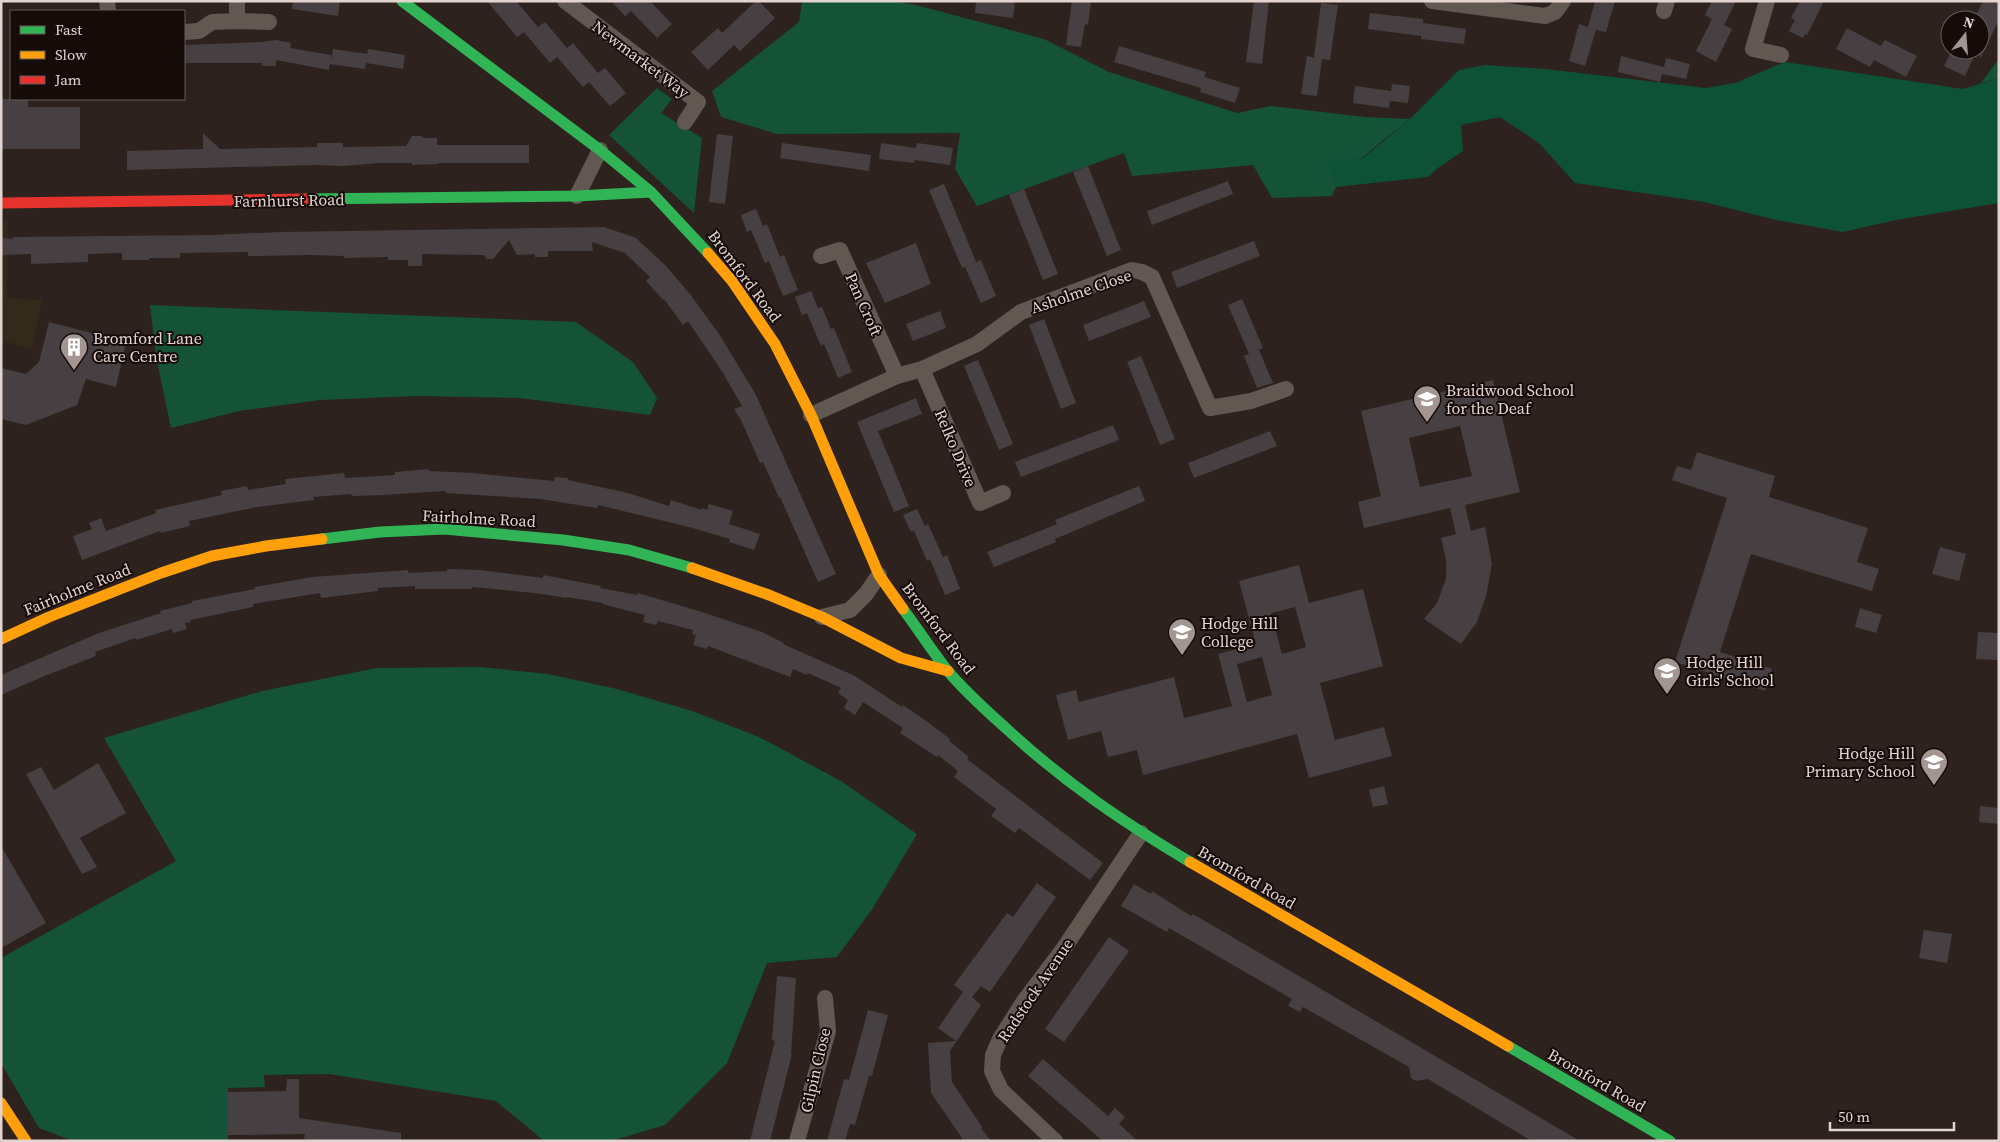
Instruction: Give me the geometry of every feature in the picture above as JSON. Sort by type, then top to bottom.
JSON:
[{"type":"street","points":[[237,1],[237,20]]},
{"type":"street","name":"Bromford Road","points":[[402,1],[600,150],[651,192],[696,238],[732,282],[775,344],[811,415],[879,575],[948,671],[991,715],[1089,798],[1141,833],[1670,1141]]},
{"type":"street","name":"Newmarket Way","points":[[566,1],[698,102],[685,122]]},
{"type":"street","points":[[1432,1],[1545,16],[1555,12],[1563,1]]},
{"type":"street","points":[[1766,1],[1754,49],[1781,55]]},
{"type":"street","points":[[185,32],[200,32],[212,22],[237,20],[269,22]]},
{"type":"street","points":[[577,196],[600,150]]},
{"type":"street","name":"Farnhurst Road","points":[[1,203],[577,196],[651,192]]},
{"type":"street","name":"Pan Croft","points":[[821,256],[840,250],[897,376]]},
{"type":"street","name":"Asholme Close","points":[[811,415],[897,376],[922,369],[977,344],[1021,312],[1132,270],[1152,277],[1210,408],[1251,401],[1286,389]]},
{"type":"street","name":"Relko Drive","points":[[922,369],[980,503],[1003,493]]},
{"type":"street","name":"Fairholme Road","points":[[1,639],[101,596],[212,556],[266,546],[380,532],[444,530],[563,540],[629,550],[713,574],[769,595],[822,617],[902,658],[948,671]]},
{"type":"street","points":[[822,617],[850,610],[866,594],[879,575]]},
{"type":"street","name":"Radstock Avenue","points":[[1055,1141],[1001,1090],[992,1070],[993,1055],[1000,1039],[1024,1001],[1064,948],[1141,833]]},
{"type":"street","name":"Gilpin Close","points":[[797,1141],[828,1031],[826,998]]},
{"type":"street","points":[[1,1103],[26,1141]]},
{"type":"shaded area","points":[[8,220],[7,298],[42,300],[32,349],[1,340],[1,221]]},
{"type":"green space","points":[[802,1],[886,1],[912,4],[1044,39],[1109,72],[1237,113],[1271,106],[1365,117],[1410,119],[1355,165],[1337,186],[1332,196],[1272,198],[1253,165],[1132,176],[1124,153],[977,206],[955,169],[960,133],[777,134],[721,117],[712,91],[799,22]]},
{"type":"green space","points":[[1999,59],[1999,78],[1981,83]]},
{"type":"green space","points":[[1785,62],[1963,89],[1999,78],[1999,203],[1896,220],[1843,232],[1776,220],[1704,202],[1575,183],[1539,143],[1500,117],[1461,125],[1463,151],[1428,177],[1336,187],[1327,162],[1363,158],[1410,119],[1459,70],[1485,65],[1546,69],[1706,88],[1735,83]]},
{"type":"green space","points":[[657,88],[672,99],[661,113],[702,138],[694,213],[609,135]]},
{"type":"green space","points":[[150,305],[576,322],[633,362],[657,398],[650,415],[520,398],[416,396],[320,400],[239,411],[171,428],[156,356]]},
{"type":"green space","points":[[480,667],[548,674],[617,689],[692,711],[759,737],[841,781],[917,834],[873,908],[837,957],[767,963],[727,1063],[665,1125],[611,1141],[544,1141],[496,1101],[329,1074],[264,1075],[265,1087],[228,1088],[228,1141],[73,1141],[39,1128],[1,1063],[1,958],[176,861],[104,738],[262,691],[377,668]]},
{"type":"building","points":[[293,1],[340,1],[338,16],[292,9]]},
{"type":"building","points":[[487,1],[516,1],[538,27],[545,22],[567,48],[573,43],[598,73],[605,68],[626,93],[610,106],[589,82],[583,87],[557,57],[550,63],[524,32],[517,37]]},
{"type":"building","points":[[611,1],[650,1],[672,24],[657,38],[631,11],[625,16]]},
{"type":"building","points":[[756,1],[759,1],[775,18],[740,51],[734,45],[708,70],[691,52],[718,28],[722,33]]},
{"type":"building","points":[[976,1],[1015,1],[1013,18],[975,13]]},
{"type":"building","points":[[1072,1],[1091,1],[1088,25],[1085,24],[1081,47],[1066,45]]},
{"type":"building","points":[[1254,1],[1269,1],[1262,64],[1246,62]]},
{"type":"building","points":[[1595,1],[1615,1],[1606,32],[1596,30],[1585,66],[1569,61],[1579,24],[1588,27]]},
{"type":"building","points":[[1712,1],[1736,1],[1724,25],[1732,29],[1716,62],[1696,51],[1712,19],[1705,15]]},
{"type":"building","points":[[1800,1],[1824,1],[1807,35],[1805,34],[1803,38],[1789,31],[1795,20],[1791,18]]},
{"type":"building","points":[[1983,1],[1999,1],[1999,20],[1990,38],[1990,10],[1979,10]]},
{"type":"building","points":[[1321,3],[1338,5],[1330,60],[1322,59],[1317,96],[1301,94],[1307,56],[1315,58]]},
{"type":"building","points":[[1370,13],[1423,19],[1423,23],[1466,29],[1464,44],[1421,39],[1421,36],[1368,29]]},
{"type":"building","points":[[1847,28],[1881,46],[1885,40],[1917,56],[1906,77],[1874,60],[1870,67],[1836,49]]},
{"type":"building","points":[[276,40],[291,43],[290,48],[331,55],[331,61],[333,49],[367,54],[366,61],[368,49],[405,55],[403,69],[366,63],[365,69],[330,64],[329,70],[276,60],[276,66],[262,66],[262,63],[185,63],[185,45]]},
{"type":"building","points":[[1119,46],[1206,72],[1204,77],[1240,88],[1235,103],[1200,92],[1201,88],[1114,62]]},
{"type":"building","points":[[1621,56],[1664,67],[1666,58],[1690,64],[1686,79],[1662,74],[1660,82],[1618,72]]},
{"type":"building","points":[[1947,60],[1972,60],[1965,76],[1944,66]]},
{"type":"building","points":[[1392,84],[1410,86],[1408,103],[1390,101],[1391,93],[1389,108],[1353,103],[1355,86],[1391,91]]},
{"type":"building","points":[[1,99],[28,100],[28,107],[80,107],[80,149],[1,149]]},
{"type":"building","points":[[203,133],[220,149],[317,147],[317,143],[343,143],[343,147],[406,146],[412,136],[437,138],[437,145],[529,145],[529,163],[437,163],[412,165],[412,163],[380,163],[343,166],[127,170],[127,151],[203,149]]},
{"type":"building","points":[[717,134],[733,136],[725,204],[709,202]]},
{"type":"building","points":[[782,143],[871,155],[869,171],[780,158]]},
{"type":"building","points":[[881,143],[916,148],[917,143],[953,148],[950,165],[915,160],[914,163],[879,159]]},
{"type":"building","points":[[1088,166],[1121,250],[1107,256],[1073,172]]},
{"type":"building","points":[[1228,181],[1233,194],[1152,225],[1147,211]]},
{"type":"building","points":[[944,184],[976,262],[962,268],[929,190]]},
{"type":"building","points":[[1024,189],[1058,274],[1043,280],[1009,195]]},
{"type":"building","points":[[756,209],[763,226],[767,224],[780,257],[784,255],[798,290],[783,296],[769,261],[765,263],[751,230],[747,232],[741,215]]},
{"type":"building","points":[[604,227],[636,238],[666,266],[690,294],[719,334],[755,393],[836,574],[818,582],[780,497],[763,462],[760,463],[741,420],[734,409],[742,406],[723,373],[688,321],[683,325],[664,299],[646,281],[650,277],[625,253],[592,242],[593,251],[548,251],[548,257],[535,257],[535,254],[517,255],[509,240],[493,259],[487,259],[484,255],[422,254],[422,266],[408,266],[408,260],[388,260],[388,257],[248,256],[248,252],[180,253],[180,258],[149,258],[149,260],[122,260],[122,253],[88,254],[88,262],[31,264],[31,254],[1,255],[1,238],[13,239],[13,237]]},
{"type":"building","points":[[1254,241],[1260,256],[1177,288],[1171,272]]},
{"type":"building","points":[[916,243],[931,284],[885,303],[866,263]]},
{"type":"building","points":[[981,260],[996,296],[981,303],[965,267]]},
{"type":"building","points":[[811,291],[818,308],[822,307],[831,329],[834,328],[852,372],[838,378],[824,344],[821,346],[807,313],[802,315],[795,297]]},
{"type":"building","points":[[1242,299],[1263,348],[1249,354],[1228,305]]},
{"type":"building","points":[[1144,301],[1151,317],[1089,341],[1083,325]]},
{"type":"building","points":[[940,311],[946,328],[913,341],[906,324]]},
{"type":"building","points":[[1044,319],[1076,403],[1061,409],[1029,325]]},
{"type":"building","name":"Bromford Lane Care Centre","points":[[49,322],[126,342],[116,387],[86,379],[77,405],[26,425],[1,419],[1,368],[26,374],[39,362]]},
{"type":"building","points":[[1259,350],[1273,383],[1257,388],[1244,356]]},
{"type":"building","points":[[1141,356],[1175,439],[1160,445],[1127,362]]},
{"type":"building","points":[[978,360],[1013,444],[999,450],[964,366]]},
{"type":"building","points":[[1493,380],[1520,492],[1465,505],[1471,531],[1485,527],[1492,564],[1486,596],[1477,622],[1461,644],[1424,619],[1437,603],[1446,579],[1446,559],[1441,538],[1456,534],[1450,508],[1364,528],[1358,502],[1381,496],[1361,411]],"holes":[[[1460,426],[1472,476],[1420,487],[1409,438]]]},
{"type":"building","points":[[916,398],[922,414],[878,431],[909,506],[894,512],[857,422]]},
{"type":"building","points":[[1113,425],[1119,440],[1021,477],[1015,462]]},
{"type":"building","points":[[1270,431],[1277,446],[1194,478],[1188,463]]},
{"type":"building","points":[[1697,452],[1775,476],[1769,497],[1868,528],[1857,562],[1879,569],[1872,591],[1751,554],[1720,652],[1772,669],[1765,691],[1675,662],[1727,498],[1672,480],[1677,466],[1691,470]]},
{"type":"building","points":[[429,469],[429,471],[473,473],[554,481],[555,477],[568,478],[568,480],[628,493],[669,506],[671,500],[707,510],[709,504],[733,511],[729,524],[760,534],[754,550],[729,542],[730,539],[689,527],[598,505],[597,508],[540,499],[446,493],[446,491],[313,497],[314,500],[257,507],[189,521],[190,526],[161,533],[160,531],[82,560],[73,536],[92,529],[89,523],[101,518],[106,531],[156,513],[155,510],[222,495],[221,491],[247,486],[248,490],[286,484],[285,479],[344,473],[345,478],[395,475],[395,472]]},
{"type":"building","points":[[1139,486],[1145,501],[1055,539],[1056,542],[994,567],[987,552],[1057,524],[1055,520]]},
{"type":"building","points":[[917,509],[925,526],[928,524],[943,557],[947,555],[960,589],[945,595],[930,559],[927,561],[914,531],[918,529],[911,532],[903,515]]},
{"type":"building","points":[[1940,547],[1966,554],[1959,581],[1932,574]]},
{"type":"building","points":[[1299,565],[1309,603],[1363,589],[1383,666],[1320,683],[1335,740],[1384,727],[1392,756],[1309,778],[1297,734],[1143,775],[1137,750],[1108,757],[1101,731],[1068,740],[1056,695],[1076,690],[1079,702],[1174,677],[1184,718],[1232,706],[1218,654],[1256,644],[1239,581]],"holes":[[[1295,607],[1306,647],[1282,654],[1271,613]],[[1262,657],[1272,695],[1247,702],[1237,664]]]},
{"type":"building","points":[[447,569],[480,570],[543,578],[543,575],[601,586],[600,588],[637,595],[638,593],[762,632],[783,644],[855,676],[902,707],[903,705],[950,739],[949,741],[969,757],[967,759],[1103,863],[1090,880],[1019,828],[1015,833],[991,816],[996,809],[954,777],[958,771],[938,755],[937,757],[900,733],[903,728],[863,702],[855,715],[844,708],[848,700],[838,693],[841,688],[808,673],[807,675],[793,669],[790,677],[708,646],[707,649],[693,645],[696,635],[692,634],[693,630],[658,621],[656,625],[643,622],[645,615],[603,603],[567,597],[472,587],[472,589],[415,589],[415,586],[378,588],[378,591],[321,598],[320,593],[253,604],[253,607],[190,620],[191,622],[185,623],[187,629],[173,633],[172,629],[136,640],[135,638],[95,652],[96,656],[1,695],[1,675],[99,633],[161,613],[160,611],[192,603],[192,601],[312,577],[408,570],[408,573],[447,571]]},
{"type":"building","points":[[1860,608],[1882,615],[1876,633],[1855,627]]},
{"type":"building","points":[[1978,632],[1999,633],[1999,660],[1976,659]]},
{"type":"building","points":[[98,763],[126,813],[80,838],[97,867],[82,874],[26,774],[41,767],[54,790]]},
{"type":"building","points":[[1384,786],[1388,804],[1373,807],[1369,790]]},
{"type":"building","points":[[1980,806],[1999,808],[1999,824],[1979,822]]},
{"type":"building","points":[[1,846],[46,923],[1,948]]},
{"type":"building","points":[[1037,883],[1056,897],[990,992],[981,986],[972,997],[981,1005],[950,1051],[952,1082],[991,1141],[964,1141],[931,1093],[928,1043],[956,1041],[938,1028],[963,992],[954,985],[1007,913],[1013,917]]},
{"type":"building","points":[[1134,884],[1151,894],[1152,891],[1191,916],[1193,914],[1200,918],[1580,1141],[1532,1141],[1428,1079],[1416,1081],[1411,1078],[1409,1067],[1303,1007],[1300,1012],[1288,1006],[1292,999],[1169,928],[1167,932],[1121,906]]},
{"type":"building","points":[[1924,930],[1952,934],[1947,963],[1919,958]]},
{"type":"building","points":[[1109,937],[1129,951],[1064,1042],[1045,1029]]},
{"type":"building","points":[[777,976],[796,978],[792,1054],[770,1141],[750,1141],[775,1041],[772,1040]]},
{"type":"building","points":[[868,1010],[888,1015],[872,1076],[869,1076],[855,1125],[850,1124],[845,1141],[827,1141],[844,1079],[849,1080]]},
{"type":"building","points":[[1043,1059],[1108,1116],[1115,1108],[1125,1117],[1119,1124],[1138,1141],[1103,1141],[1028,1076]]},
{"type":"building","points":[[287,1079],[299,1079],[299,1118],[401,1133],[401,1141],[316,1141],[304,1139],[305,1134],[228,1135],[228,1092],[286,1091]]},
{"type":"traffic: fast","points":[[402,1],[600,150],[651,192],[708,253]]},
{"type":"traffic: fast","points":[[306,199],[577,196],[651,192]]},
{"type":"traffic: fast","points":[[322,539],[380,532],[444,529],[563,540],[629,550],[692,568]]},
{"type":"traffic: fast","points":[[903,609],[941,663],[954,678],[977,702],[1031,750],[1096,801],[1190,862]]},
{"type":"traffic: fast","points":[[1508,1046],[1670,1141]]},
{"type":"traffic: slow","points":[[708,253],[732,281],[775,344],[811,415],[879,575],[903,609]]},
{"type":"traffic: slow","points":[[1,639],[49,617],[161,573],[212,556],[266,546],[322,539]]},
{"type":"traffic: slow","points":[[692,568],[769,595],[822,617],[901,658],[948,671]]},
{"type":"traffic: slow","points":[[1190,862],[1508,1046]]},
{"type":"traffic: slow","points":[[1,1103],[26,1141]]},
{"type":"traffic: jam","points":[[1,203],[306,199]]},
{"type":"place","name":"Bromford Lane Care Centre","points":[[74,371]]},
{"type":"place","name":"Braidwood School for the Deaf","points":[[1427,423]]},
{"type":"place","name":"Hodge Hill College","points":[[1182,656]]},
{"type":"place","name":"Hodge Hill Girls' School","points":[[1667,695]]},
{"type":"place","name":"Hodge Hill Primary School","points":[[1934,786]]}]
